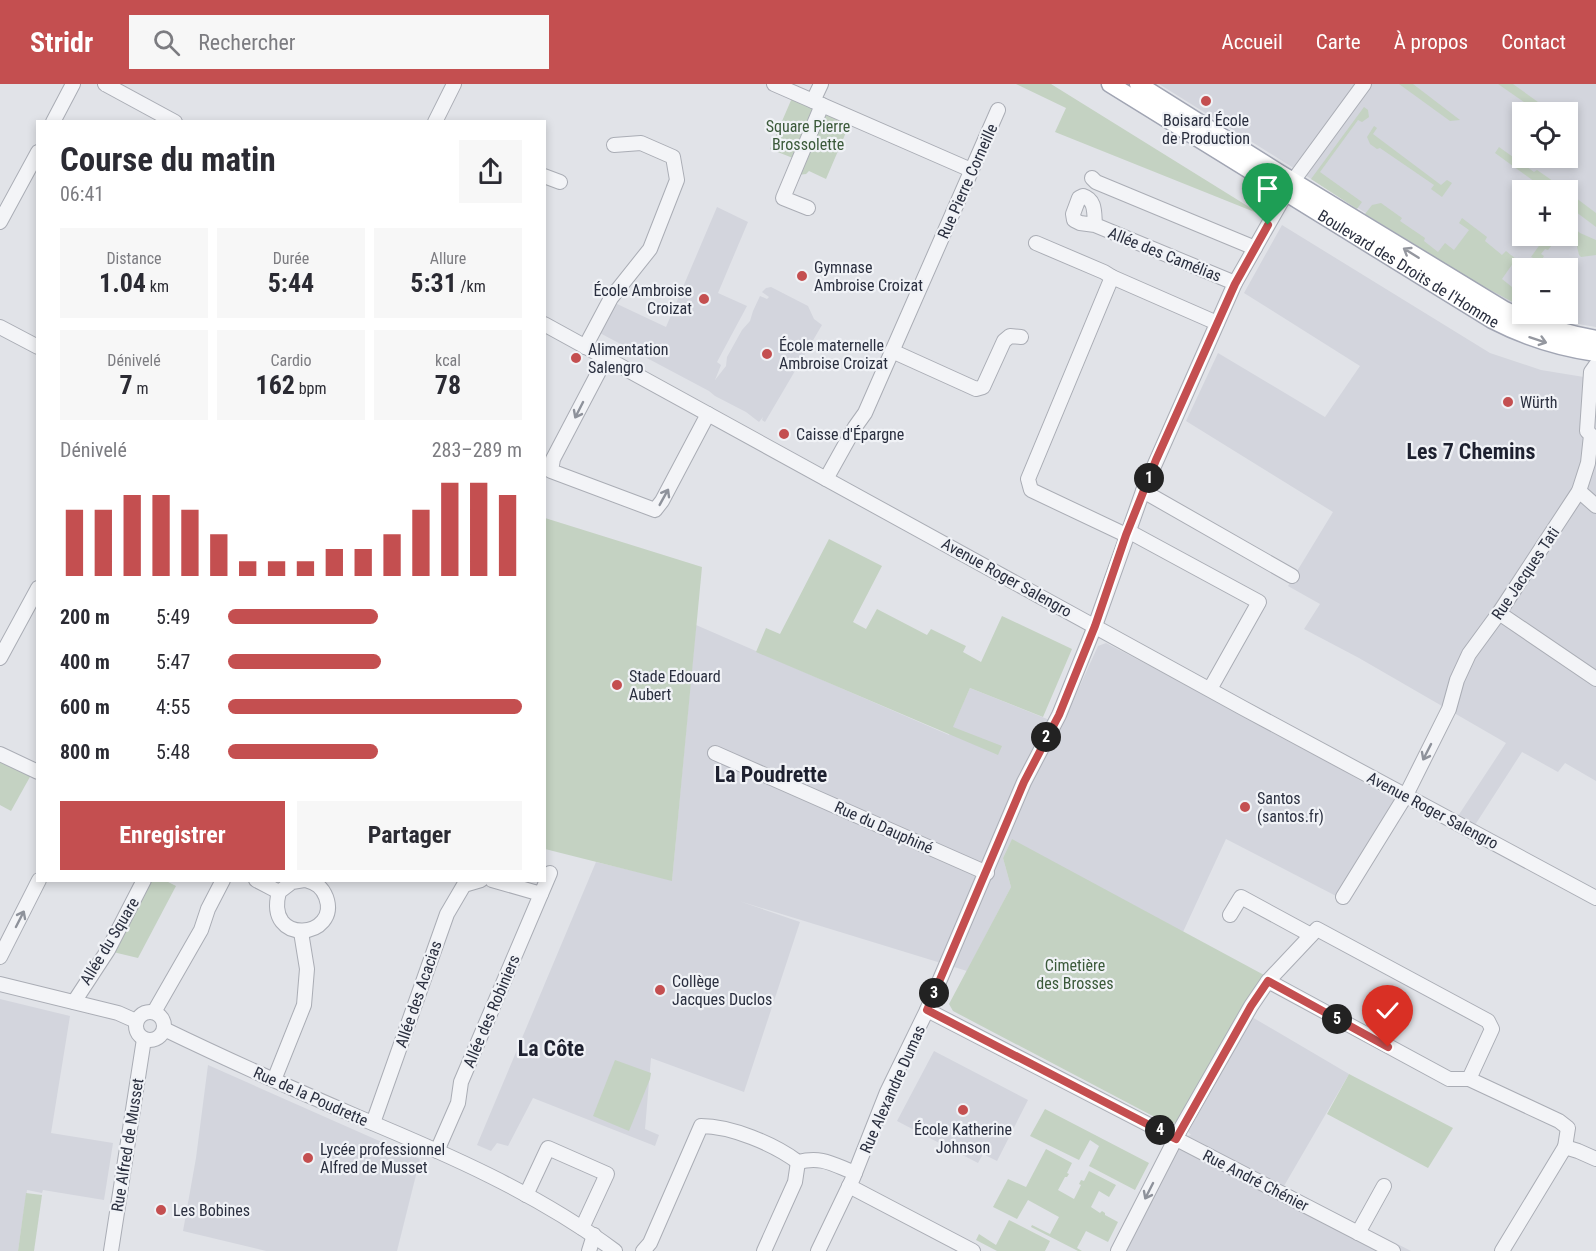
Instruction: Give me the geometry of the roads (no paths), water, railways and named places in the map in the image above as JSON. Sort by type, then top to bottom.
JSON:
[{"type":"main road","name":"Boulevard des Droits de l'Homme","points":[[1110,84],[1505,310],[1566,333],[1596,339]]},
{"type":"main road","name":"Boulevard des Droits de l'Homme","points":[[1138,84],[1415,274],[1508,328],[1538,341],[1570,349],[1596,352]]},
{"type":"street","points":[[55,120],[74,84]]},
{"type":"street","points":[[105,84],[171,120]]},
{"type":"street","points":[[436,120],[454,84]]},
{"type":"street","points":[[774,84],[971,170]]},
{"type":"street","points":[[808,208],[783,198],[818,103],[821,84]]},
{"type":"street","name":"Rue Alexandre Dumas","points":[[818,1251],[855,1173],[884,1100],[927,1010],[1024,782],[1059,715],[1095,626],[1143,491],[1235,284],[1290,187],[1364,84]]},
{"type":"street","name":"Rue Pierre Corneille","points":[[826,479],[865,413],[998,110]]},
{"type":"street","points":[[585,347],[611,298],[650,249],[677,180],[673,157],[641,142],[614,145]]},
{"type":"street","points":[[0,222],[36,156]]},
{"type":"street","points":[[546,177],[560,182]]},
{"type":"street","points":[[1092,178],[1096,183],[1255,248]]},
{"type":"street","name":"Allée des Camélias","points":[[1095,225],[1235,284]]},
{"type":"street","points":[[1036,243],[1217,323]]},
{"type":"street","points":[[1112,277],[1028,479],[1031,490],[1127,533],[1259,602],[1210,689]]},
{"type":"street","name":"Avenue Roger Salengro","points":[[546,325],[1596,898]]},
{"type":"street","points":[[0,327],[36,345]]},
{"type":"street","points":[[892,351],[976,389],[984,387],[1004,341],[1010,336],[1021,337]]},
{"type":"street","points":[[606,358],[553,459],[551,471],[655,510],[708,414]]},
{"type":"street","name":"Rue Jacques Tati","points":[[1591,435],[1587,431],[1591,372],[1596,365]]},
{"type":"street","name":"Rue Jacques Tati","points":[[1343,897],[1406,795],[1449,709],[1457,680],[1469,654],[1499,613],[1579,491],[1588,463],[1591,435],[1595,432],[1596,415]]},
{"type":"street","points":[[1143,491],[1292,576]]},
{"type":"street","points":[[1579,491],[1596,506]]},
{"type":"street","points":[[0,658],[5,635],[36,591]]},
{"type":"street","points":[[1499,613],[1596,679]]},
{"type":"street","name":"Rue du Dauphiné","points":[[715,753],[987,873]]},
{"type":"street","points":[[0,754],[36,771]]},
{"type":"street","name":"Allée des Robiniers","points":[[437,1151],[458,1102],[461,1082],[550,873]]},
{"type":"street","points":[[0,957],[38,882]]},
{"type":"street","name":"Allée du Square","points":[[74,1002],[108,950],[143,882]]},
{"type":"street","points":[[154,1012],[201,930],[208,909],[223,882]]},
{"type":"street","points":[[260,882],[279,892]]},
{"type":"street","points":[[292,882],[279,892],[276,908],[278,917],[283,923],[291,929],[302,932],[315,928],[326,916],[327,899],[322,884]]},
{"type":"street","name":"Allée des Acacias","points":[[373,1123],[447,914],[464,885],[474,882]]},
{"type":"street","points":[[499,882],[541,894]]},
{"type":"street","points":[[1230,915],[1241,897],[1488,1021],[1492,1029],[1469,1079]]},
{"type":"street","points":[[273,1080],[304,1005],[307,969],[302,932]]},
{"type":"street","points":[[1118,1251],[1176,1139],[1251,1006],[1268,981],[1314,932]]},
{"type":"street","points":[[1268,981],[1449,1079],[1469,1079],[1559,1120],[1568,1128],[1565,1147],[1502,1251]]},
{"type":"street","points":[[0,984],[118,1013],[136,1021]]},
{"type":"street","name":"Rue André Chénier","points":[[927,1010],[1393,1251]]},
{"type":"street","points":[[154,1012],[163,1021],[164,1029],[156,1039],[144,1039],[136,1029],[136,1021],[141,1014],[154,1012]]},
{"type":"street","name":"Rue de la Poudrette","points":[[164,1029],[273,1080],[437,1151],[526,1195],[594,1235],[615,1251]]},
{"type":"street","name":"Rue Alfred de Musset","points":[[111,1251],[144,1039]]},
{"type":"street","points":[[643,1251],[650,1243],[701,1126],[717,1126],[781,1149],[798,1162],[812,1159],[822,1160],[855,1173]]},
{"type":"street","points":[[1565,1147],[1596,1160]]},
{"type":"street","points":[[526,1195],[548,1148],[607,1174],[582,1228]]},
{"type":"street","points":[[764,1251],[795,1182],[798,1162]]},
{"type":"street","points":[[849,1186],[966,1249]]},
{"type":"street","points":[[1358,1233],[1384,1186]]},
{"type":"street","points":[[590,1251],[594,1235]]},
{"type":"place","name":"Boisard École de Production","points":[[1206,101]]},
{"type":"place","name":"Gymnase Ambroise Croizat","points":[[802,276]]},
{"type":"place","name":"École Ambroise Croizat","points":[[704,299]]},
{"type":"place","name":"École maternelle Ambroise Croizat","points":[[767,354]]},
{"type":"place","name":"Alimentation Salengro","points":[[576,358]]},
{"type":"place","name":"Würth","points":[[1508,402]]},
{"type":"place","name":"Caisse d'Épargne","points":[[784,434]]},
{"type":"place","name":"Stade Edouard Aubert","points":[[617,685]]},
{"type":"place","name":"Santos (santos.fr)","points":[[1245,807]]},
{"type":"place","name":"Collège Jacques Duclos","points":[[660,990]]},
{"type":"place","name":"École Katherine Johnson","points":[[963,1110]]},
{"type":"place","name":"Lycée professionnel Alfred de Musset","points":[[308,1158]]},
{"type":"place","name":"Les Bobines","points":[[161,1210]]},
{"type":"district","name":"Les 7 Chemins","points":[[1471,451]]},
{"type":"district","name":"La Poudrette","points":[[771,774]]},
{"type":"district","name":"La Côte","points":[[551,1048]]},
{"type":"park label","name":"Square Pierre Brossolette","points":[[808,135]]},
{"type":"park label","name":"Cimetière des Brosses","points":[[1075,974]]}]
